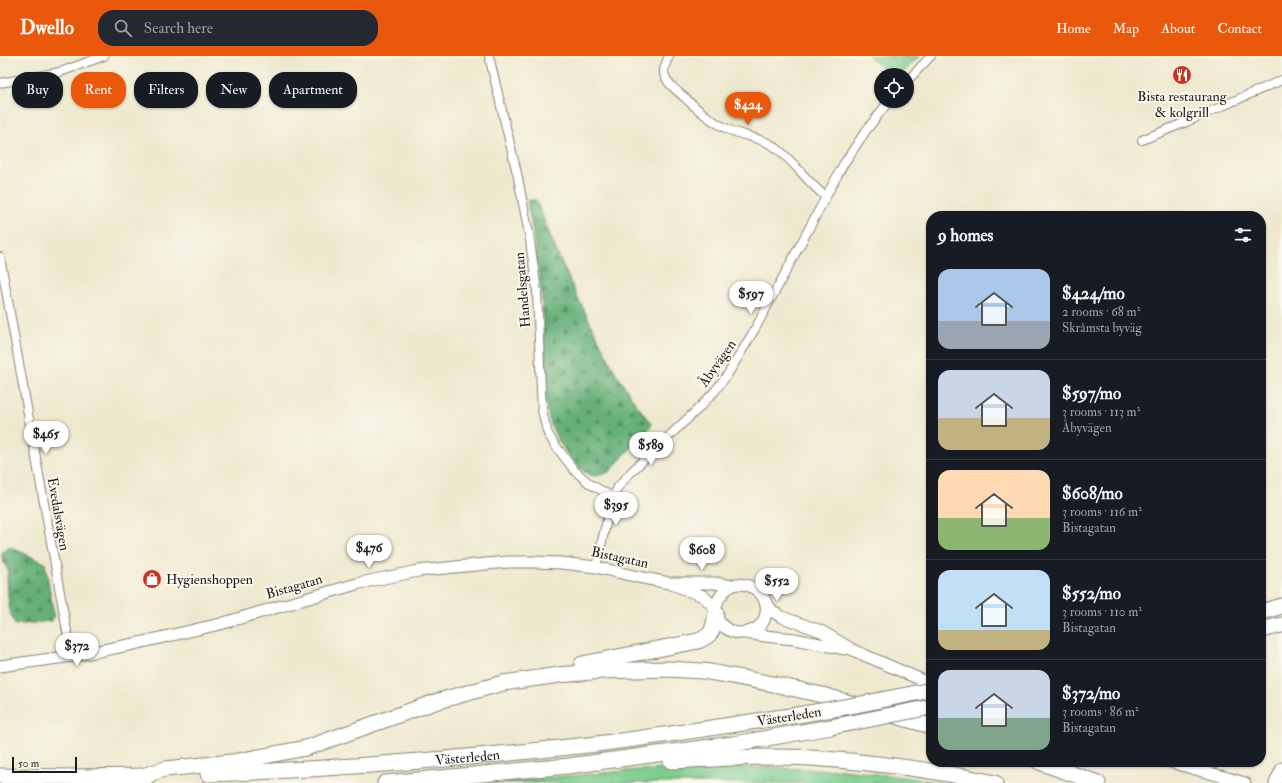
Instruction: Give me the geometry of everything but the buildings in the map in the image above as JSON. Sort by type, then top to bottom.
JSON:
[{"type":"highway","points":[[1266,611],[1282,606]]},
{"type":"highway","points":[[516,681],[523,678],[589,663],[698,641],[705,638],[711,632],[716,610]]},
{"type":"highway","points":[[1266,629],[1282,624]]},
{"type":"highway","points":[[138,776],[165,768],[232,762],[299,749],[336,738],[435,702],[489,686],[559,675],[602,671],[703,671],[822,695],[926,725]]},
{"type":"highway","name":"Västerleden","points":[[0,776],[74,777],[280,772],[466,758],[588,745],[682,732],[797,715],[926,691]]},
{"type":"highway","name":"Västerleden","points":[[385,783],[515,772],[647,756],[733,744],[831,727],[926,708]]},
{"type":"highway","points":[[647,756],[656,762],[758,757],[864,762],[945,773],[995,783]]},
{"type":"highway","points":[[1053,767],[1098,783]]},
{"type":"street","points":[[0,83],[60,72],[104,56]]},
{"type":"street","name":"Handelsgatan","points":[[489,56],[497,85],[529,234],[537,291],[542,410],[548,434],[574,470],[590,484],[613,497]]},
{"type":"street","points":[[669,56],[663,72],[666,80],[692,105],[713,121],[733,132],[765,142],[775,147],[788,158],[814,187],[825,196]]},
{"type":"street","points":[[914,74],[931,56]]},
{"type":"street","points":[[1142,140],[1282,80]]},
{"type":"street","name":"Åbyvägen","points":[[596,567],[613,497],[623,480],[715,391],[728,374],[740,356],[843,165],[865,132],[884,108]]},
{"type":"street","name":"Evedalsvägen","points":[[0,257],[68,637],[73,656]]},
{"type":"street","name":"Bistagatan","points":[[0,666],[73,656],[166,637],[220,624],[360,583],[418,571],[508,562],[561,563],[596,567],[670,583],[715,583],[732,586]]},
{"type":"street","name":"Bistagatan","points":[[670,583],[703,596],[716,610]]},
{"type":"street","points":[[765,601],[766,610],[763,621],[755,629],[745,632],[737,633],[727,629],[721,624],[716,610],[720,596],[732,586],[741,584],[750,586],[760,593],[773,612],[821,631],[855,651],[926,682]]},
{"type":"street","points":[[745,632],[794,639],[855,651]]},
{"type":"street","points":[[1189,767],[1245,783]]},
{"type":"street","points":[[1275,783],[1281,770]]},
{"type":"green space","points":[[869,56],[920,56],[908,68],[882,68]]},
{"type":"green space","points":[[527,200],[536,200],[576,294],[615,372],[652,425],[609,472],[598,476],[590,475],[583,471],[575,463],[559,442],[549,419],[545,390],[541,291],[537,256]]},
{"type":"green space","points":[[10,547],[45,563],[54,615],[52,621],[15,625],[9,610],[8,570],[2,559],[2,552]]},
{"type":"green space","points":[[735,767],[842,770],[941,783],[487,783],[639,770]]},
{"type":"place","name":"Bista restaurang & kolgrill","points":[[1182,75]]},
{"type":"place","name":"Hygienshoppen","points":[[152,579]]}]
